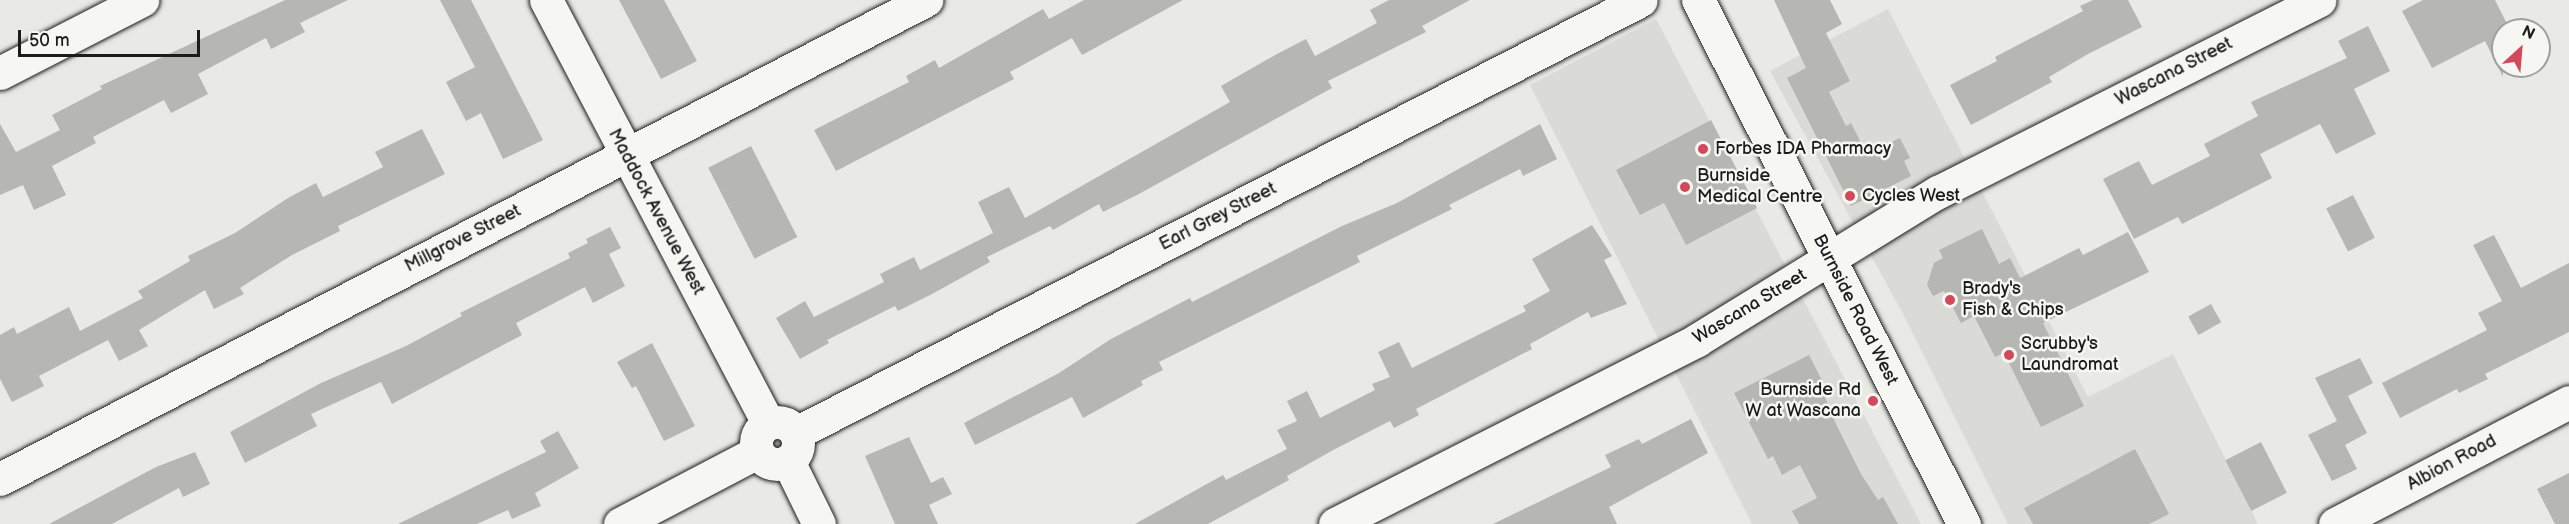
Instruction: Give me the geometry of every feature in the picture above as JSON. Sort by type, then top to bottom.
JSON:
[{"type":"street","points":[[0,73],[142,0]]},
{"type":"street","name":"Maddock Avenue West","points":[[546,0],[819,524]]},
{"type":"street","name":"Millgrove Street","points":[[0,478],[926,0]]},
{"type":"street","name":"Earl Grey Street","points":[[620,524],[1641,0]]},
{"type":"street","name":"Burnside Road West","points":[[1698,0],[1964,524]]},
{"type":"street","name":"Wascana Street","points":[[1335,524],[1697,340],[1938,192],[2319,0]]},
{"type":"street","name":"Albion Road","points":[[2335,524],[2569,402]]},
{"type":"shaded area","points":[[1888,9],[2088,397],[2173,354],[2258,524],[2008,524],[1902,312],[1770,71]]},
{"type":"shaded area","points":[[1656,19],[1921,524],[1752,524],[1530,85]]},
{"type":"building","points":[[285,0],[348,0],[300,23],[305,32],[271,49],[266,38],[198,74],[208,94],[171,113],[164,100],[93,137],[96,143],[52,166],[66,195],[34,210],[23,185],[0,195],[0,124],[16,152],[60,130],[52,115],[102,89],[100,86]]},
{"type":"building","points":[[440,0],[471,0],[543,140],[503,159],[481,113],[466,121],[446,82],[475,67]]},
{"type":"building","points":[[619,0],[664,0],[697,61],[661,79]]},
{"type":"building","points":[[1084,0],[1183,0],[1082,55],[1072,38],[1010,72],[1014,79],[836,171],[814,130],[909,82],[906,76],[935,60],[939,68],[1043,9],[1049,19]]},
{"type":"building","points":[[1389,0],[1470,0],[1422,26],[1426,32],[1328,81],[1332,88],[1137,195],[1103,212],[1099,204],[1053,230],[1050,226],[987,257],[990,262],[932,294],[898,311],[895,306],[827,340],[829,343],[800,359],[776,318],[805,301],[814,317],[884,282],[880,274],[914,257],[920,270],[993,233],[978,202],[1009,187],[1025,218],[1230,102],[1221,86],[1277,54],[1306,39],[1315,56],[1377,23],[1370,10]]},
{"type":"building","points":[[1774,0],[1830,0],[1842,24],[1826,33],[1850,81],[1829,92],[1846,126],[1851,123],[1867,154],[1900,138],[1910,158],[1904,161],[1911,176],[1851,206],[1787,78],[1806,68]]},
{"type":"building","points":[[2093,0],[2128,0],[2142,27],[2088,54],[2049,77],[2052,82],[1971,125],[1950,85],[1997,61],[1995,57],[2083,11],[2080,6]]},
{"type":"building","points":[[2423,0],[2495,0],[2504,18],[2491,18],[2491,53],[2485,41],[2432,68],[2402,11]]},
{"type":"building","points":[[2368,26],[2390,71],[2354,89],[2376,134],[2336,154],[2320,124],[2260,154],[2272,178],[2182,224],[2178,217],[2134,239],[2103,179],[2139,161],[2152,185],[2210,156],[2204,144],[2258,116],[2251,102],[2347,58],[2338,41]]},
{"type":"building","name":"Burnside Medical Centre","points":[[1711,120],[1757,208],[1686,245],[1664,203],[1640,215],[1616,170]]},
{"type":"building","points":[[1540,124],[1557,159],[1523,176],[1520,169],[1449,205],[1452,209],[1357,256],[1360,262],[1159,362],[1163,370],[1141,381],[1143,385],[1083,418],[1072,397],[975,445],[964,423],[1059,373],[1111,339],[1190,298],[1192,302],[1342,226],[1397,203]]},
{"type":"building","points":[[422,129],[445,174],[338,226],[340,231],[292,255],[240,288],[244,294],[214,309],[205,290],[139,330],[148,346],[119,361],[108,340],[39,376],[44,386],[12,402],[0,379],[0,335],[14,327],[17,334],[69,307],[80,331],[143,298],[138,291],[190,261],[188,256],[235,233],[288,198],[316,183],[323,197],[383,167],[375,152]]},
{"type":"building","points":[[751,146],[797,237],[755,259],[708,168]]},
{"type":"building","points":[[2353,195],[2375,238],[2348,251],[2326,209]]},
{"type":"building","points":[[1592,225],[1612,256],[1604,260],[1627,304],[1591,318],[1588,312],[1530,344],[1532,349],[1416,409],[1419,415],[1394,428],[1390,421],[1335,449],[1287,476],[1289,480],[1208,524],[1135,524],[1223,475],[1226,480],[1287,449],[1277,430],[1297,421],[1287,401],[1307,391],[1320,418],[1375,390],[1372,384],[1390,377],[1378,352],[1399,342],[1412,368],[1526,311],[1523,306],[1550,291],[1532,259]]},
{"type":"building","points":[[610,227],[621,248],[609,254],[625,286],[593,303],[585,287],[516,323],[522,335],[392,404],[381,382],[311,414],[317,426],[245,463],[230,432],[321,383],[406,346],[462,316],[460,313],[570,258],[568,253],[588,243],[586,239]]},
{"type":"building","points":[[1982,229],[1999,264],[2010,258],[2020,278],[2079,248],[2083,255],[2128,232],[2149,272],[2043,323],[2084,406],[2041,427],[2004,353],[1995,357],[1974,316],[1961,323],[1944,291],[1933,296],[1927,285],[1934,263],[1943,258],[1939,250]]},
{"type":"building","points":[[2494,235],[2521,288],[2569,263],[2569,332],[2485,374],[2488,379],[2459,393],[2457,389],[2400,418],[2382,383],[2487,330],[2478,313],[2502,301],[2473,245]]},
{"type":"building","points":[[2211,304],[2221,322],[2198,335],[2188,317]]},
{"type":"building","points":[[652,343],[695,426],[664,441],[636,386],[632,388],[617,362]]},
{"type":"building","points":[[1809,355],[1829,394],[1825,397],[1836,424],[1861,474],[1878,500],[1883,497],[1898,524],[1799,524],[1792,511],[1817,498],[1800,465],[1782,475],[1773,456],[1768,459],[1734,393]]},
{"type":"building","points":[[2360,358],[2373,383],[2348,396],[2367,433],[2345,445],[2357,469],[2332,481],[2308,435],[2337,421],[2315,378]]},
{"type":"building","points":[[1691,419],[1708,453],[1609,507],[1617,524],[1493,524],[1611,467],[1605,455],[1639,439],[1642,444]]},
{"type":"building","points":[[558,431],[579,468],[535,493],[541,506],[512,519],[508,510],[477,524],[398,524],[546,452],[540,441]]},
{"type":"building","points":[[909,437],[931,483],[943,477],[952,494],[929,505],[938,524],[895,524],[865,456]]},
{"type":"building","points":[[2261,442],[2287,493],[2251,511],[2225,460]]},
{"type":"building","points":[[2135,449],[2169,514],[2149,524],[2033,524],[2024,508]]},
{"type":"building","points":[[195,452],[210,484],[183,497],[179,488],[112,524],[49,524],[156,467]]},
{"type":"building","points":[[2569,473],[2569,524],[2555,524],[2537,489]]},
{"type":"place","name":"Forbes IDA Pharmacy","points":[[1703,149]]},
{"type":"place","name":"Burnside Medical Centre","points":[[1685,187]]},
{"type":"place","name":"Cycles West","points":[[1850,196]]},
{"type":"place","name":"Brady's Fish & Chips","points":[[1950,300]]},
{"type":"place","name":"Scrubby's Laundromat","points":[[2009,355]]},
{"type":"place","name":"Burnside Rd W at Wascana","points":[[1873,401]]}]
